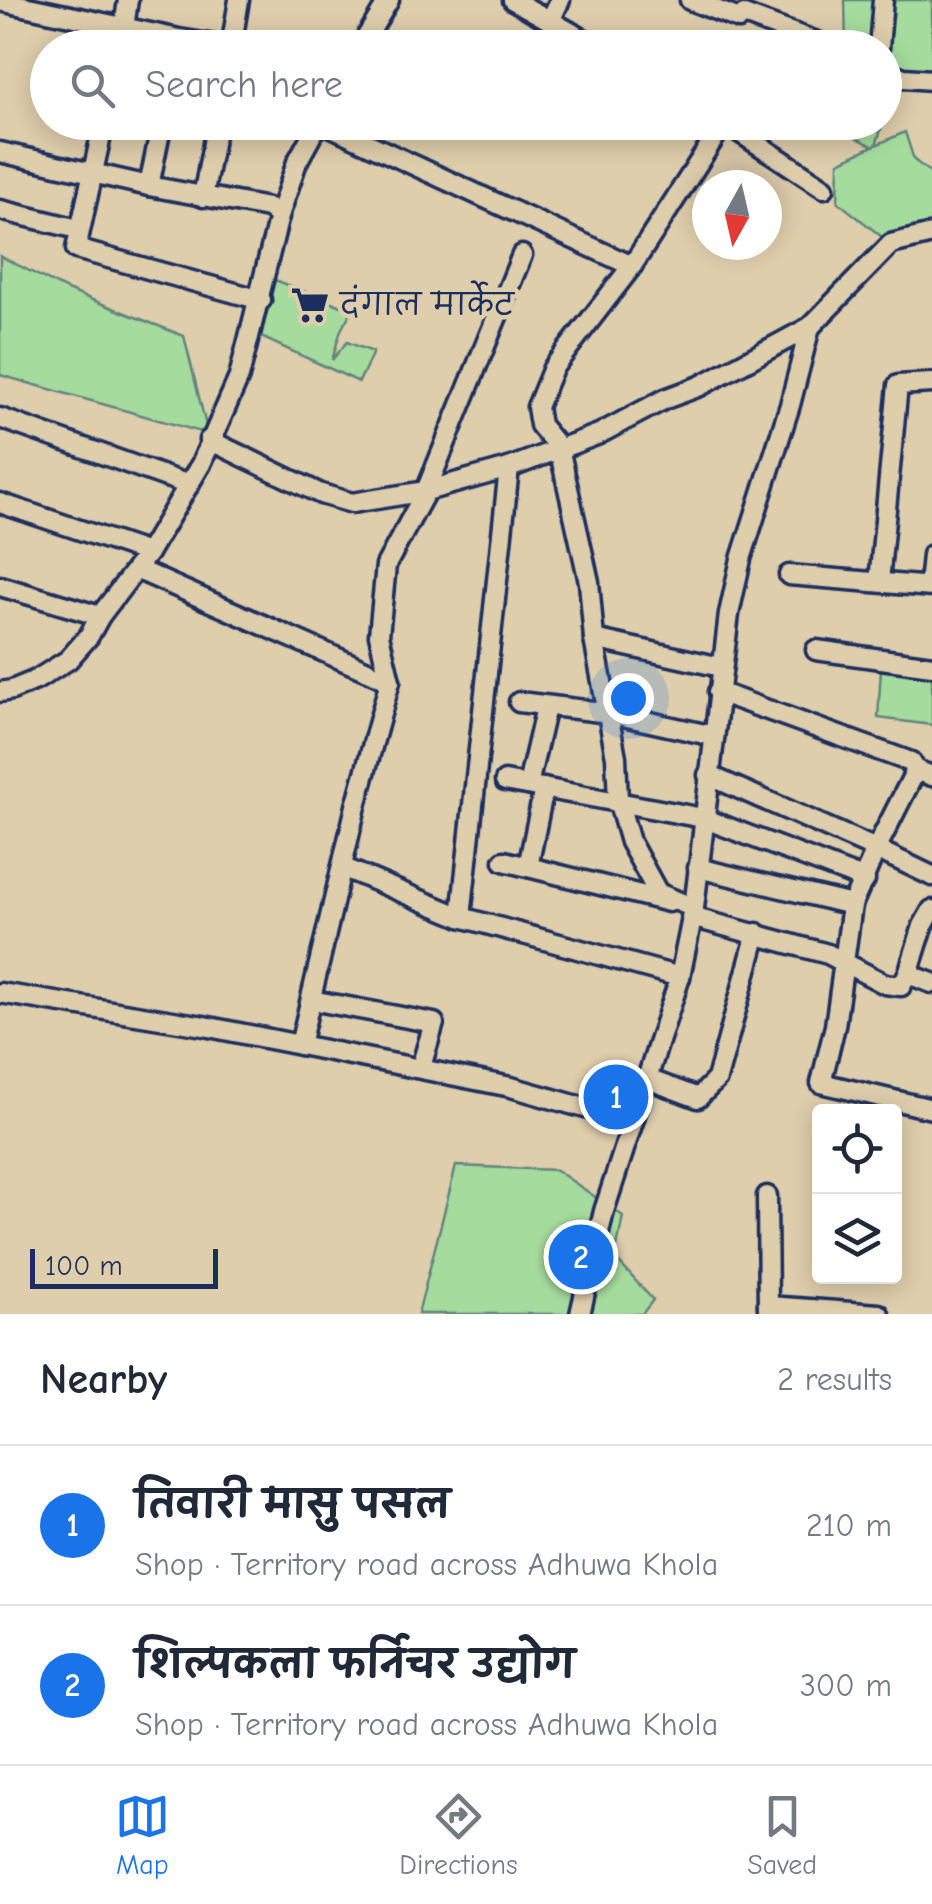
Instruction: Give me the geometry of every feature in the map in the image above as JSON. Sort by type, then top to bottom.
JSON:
[{"type":"street","points":[[125,30],[128,0]]},
{"type":"street","points":[[235,30],[239,0]]},
{"type":"street","points":[[371,30],[389,0]]},
{"type":"street","points":[[514,0],[569,30]]},
{"type":"street","points":[[551,19],[560,0]]},
{"type":"street","points":[[690,0],[739,19],[744,8],[793,30]]},
{"type":"street","points":[[880,30],[883,0]]},
{"type":"street","points":[[5,4],[138,30]]},
{"type":"street","points":[[902,77],[932,80]]},
{"type":"street","points":[[100,140],[78,229],[75,246],[79,251],[261,300]]},
{"type":"street","points":[[149,186],[158,140]]},
{"type":"street","points":[[203,197],[214,140]]},
{"type":"street","points":[[0,692],[36,680],[68,660],[142,561],[189,485],[239,377],[279,216],[297,162],[310,140]]},
{"type":"street","points":[[359,140],[632,266]]},
{"type":"street","points":[[692,913],[658,893],[630,842],[618,800],[610,713],[594,639],[589,582],[559,448],[540,425],[537,407],[552,368],[632,266],[712,140]]},
{"type":"street","points":[[751,140],[824,188]]},
{"type":"street","points":[[0,152],[268,208],[279,216]]},
{"type":"street","points":[[0,210],[78,229]]},
{"type":"street","points":[[209,440],[340,501],[366,502],[426,491],[509,468],[599,434],[810,327],[891,244],[932,234]]},
{"type":"street","points":[[300,1045],[390,682],[379,635],[386,565],[426,491],[522,255]]},
{"type":"street","points":[[580,1314],[604,1210],[680,978],[692,913],[729,614],[740,559],[790,405],[810,327]]},
{"type":"street","points":[[879,582],[898,385],[932,383]]},
{"type":"street","points":[[0,418],[189,485]]},
{"type":"street","points":[[461,917],[509,468]]},
{"type":"street","points":[[0,502],[142,561],[390,682]]},
{"type":"street","points":[[788,574],[930,587],[932,554]]},
{"type":"street","points":[[0,586],[100,616]]},
{"type":"street","points":[[594,639],[722,667]]},
{"type":"street","points":[[816,650],[932,666]]},
{"type":"street","points":[[718,692],[910,762],[924,773],[876,849],[852,905],[834,1026],[820,1083],[932,1110]]},
{"type":"street","points":[[520,702],[610,713],[714,736]]},
{"type":"street","points":[[528,867],[546,707]]},
{"type":"street","points":[[708,775],[932,876]]},
{"type":"street","points":[[504,781],[703,818],[865,880]]},
{"type":"street","points":[[504,861],[828,954],[885,984],[901,986],[932,910]]},
{"type":"street","points":[[342,867],[461,917],[680,978]]},
{"type":"street","points":[[698,868],[852,905]]},
{"type":"street","points":[[645,1078],[698,1098],[717,1079],[757,933]]},
{"type":"street","points":[[908,974],[932,983]]},
{"type":"street","points":[[0,992],[421,1067],[511,1087],[631,1121]]},
{"type":"street","points":[[311,1000],[434,1023],[421,1067]]},
{"type":"street","points":[[766,1196],[768,1310],[879,1314]]},
{"type":"green space","points":[[845,0],[932,0],[932,78],[902,71],[902,30],[846,30]]},
{"type":"green space","points":[[905,132],[914,160],[932,174],[932,232],[891,244],[838,202],[839,162],[873,146],[861,140],[878,140],[876,145],[902,140]]},
{"type":"green space","points":[[0,256],[67,290],[184,336],[208,434],[0,375]]},
{"type":"green space","points":[[275,280],[352,310],[332,360],[347,342],[373,352],[359,382],[261,337]]},
{"type":"green space","points":[[881,668],[932,675],[932,725],[878,718]]},
{"type":"green space","points":[[456,1166],[556,1170],[623,1216],[615,1258],[653,1300],[642,1314],[418,1314]]},
{"type":"place","name":"दंगाल मार्केट","points":[[310,305]]},
{"type":"place","name":"तिवारी मासु पसल","points":[[616,1097]]},
{"type":"place","name":"शिल्पकला फर्निचर उद्योग","points":[[581,1257]]}]
